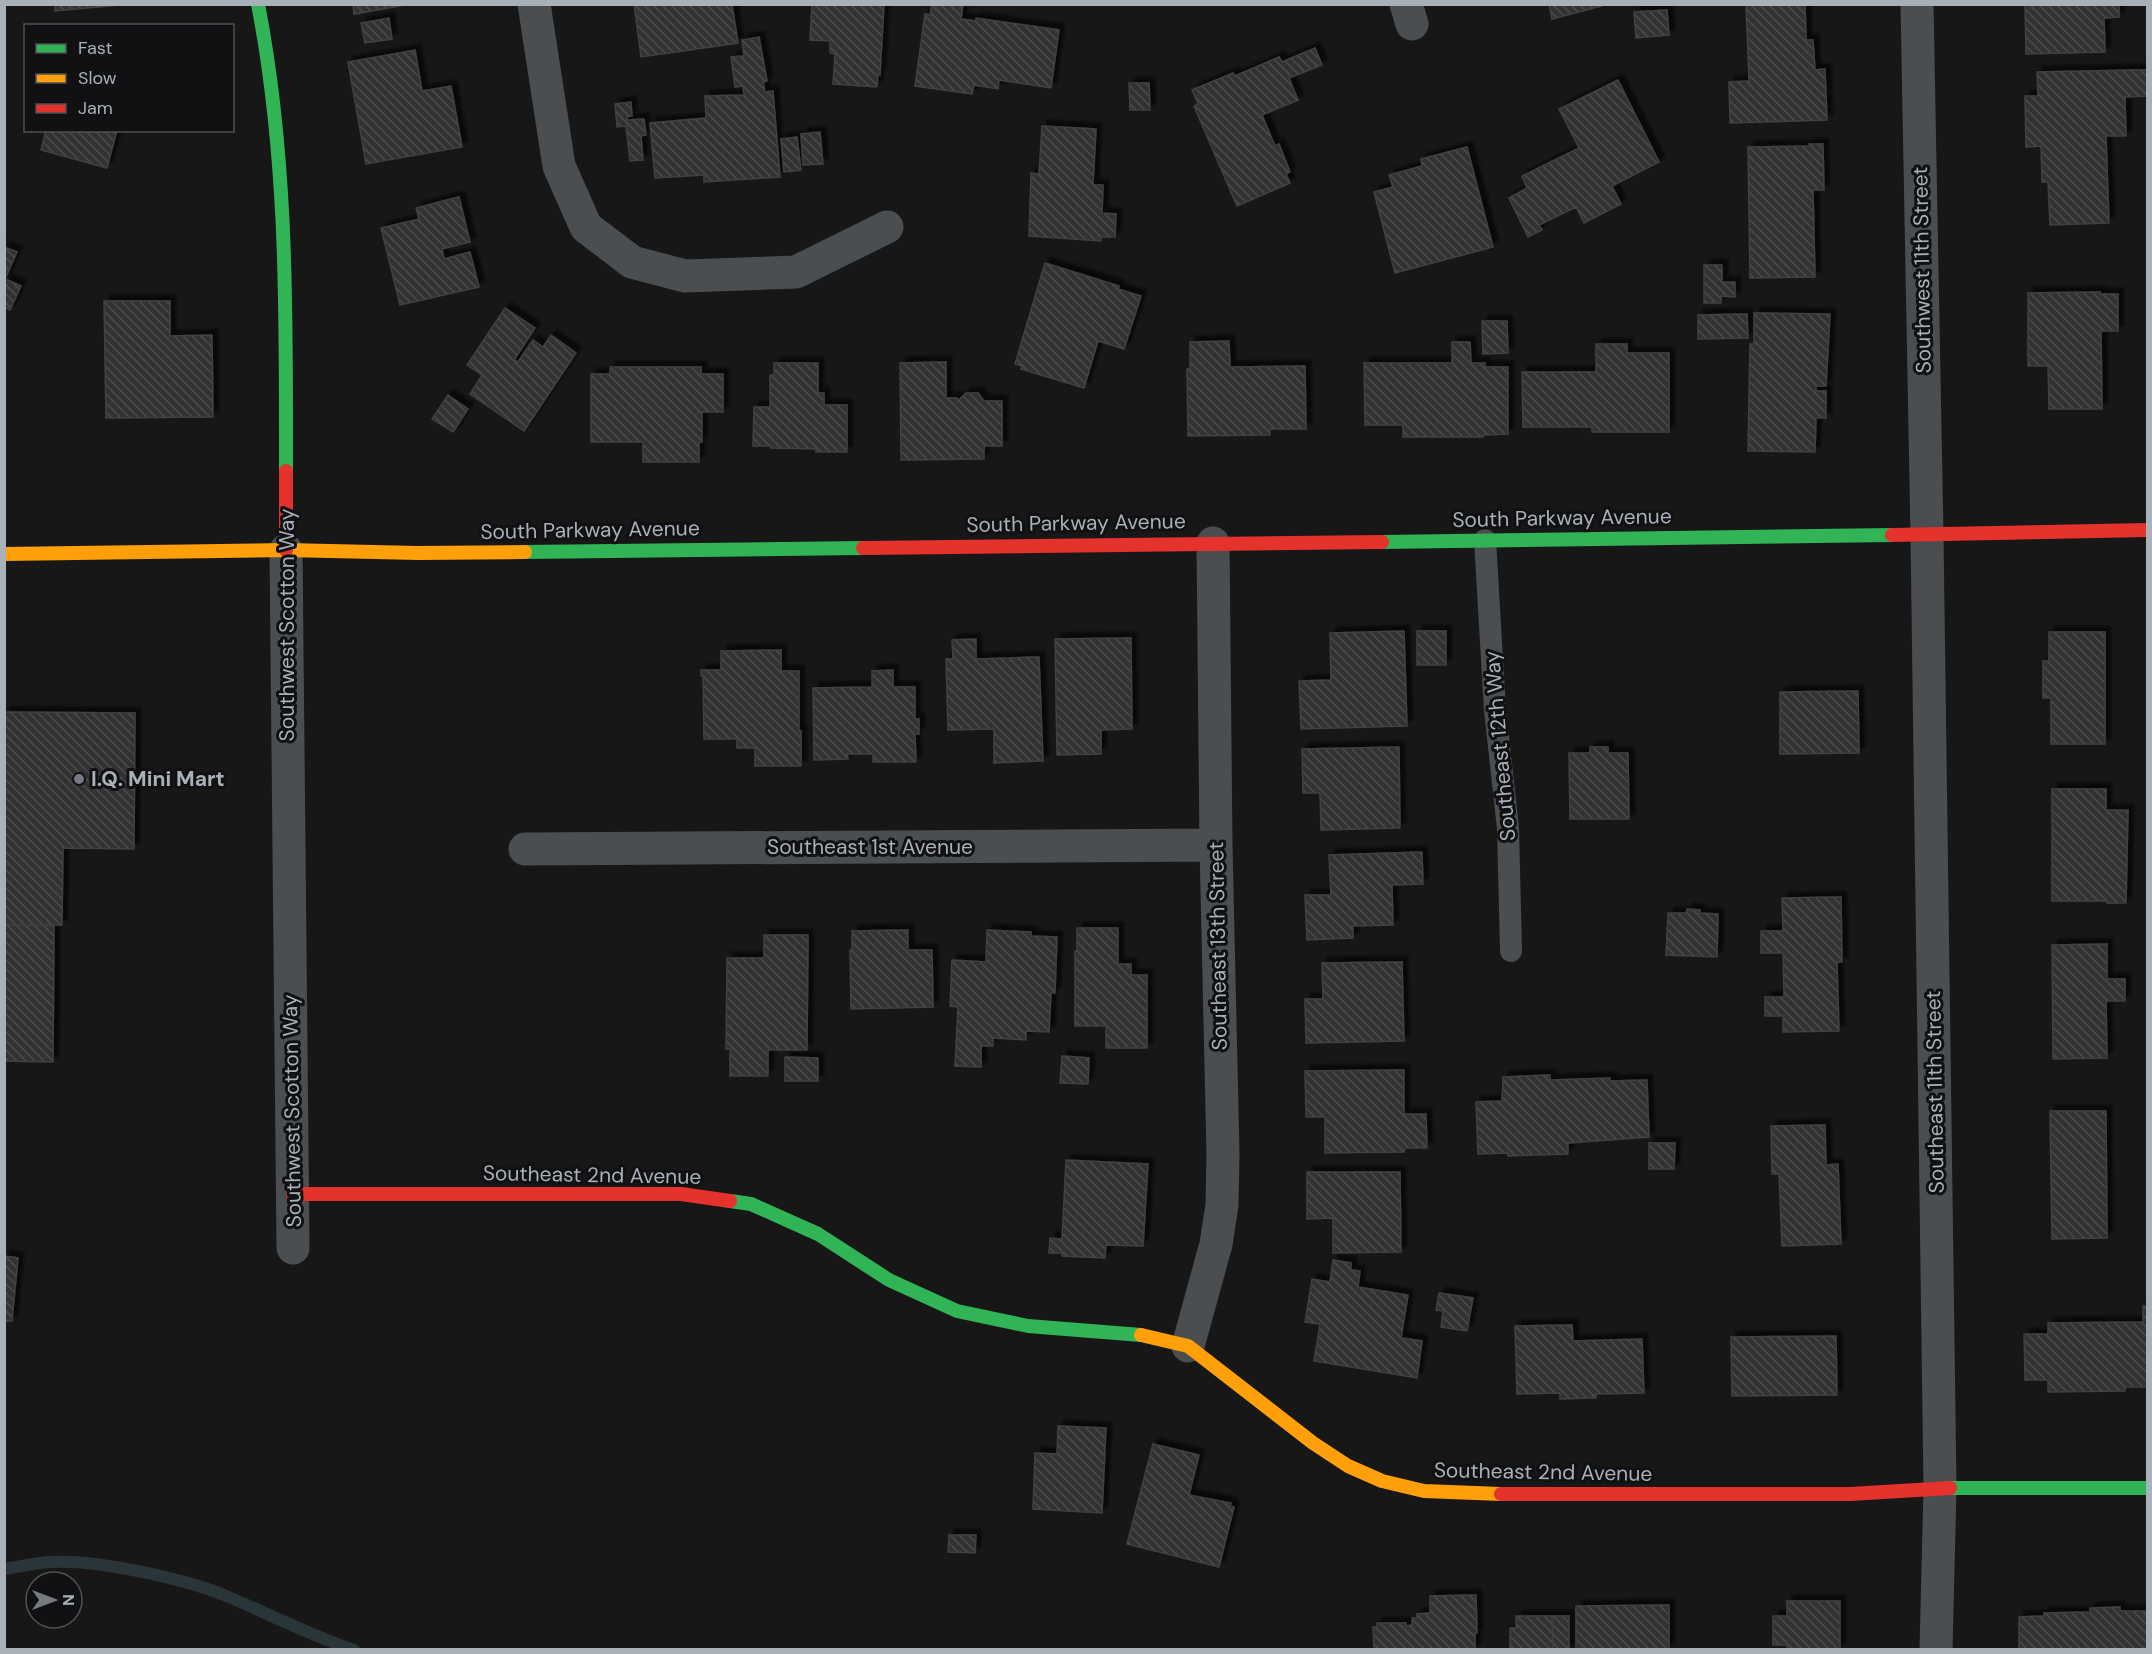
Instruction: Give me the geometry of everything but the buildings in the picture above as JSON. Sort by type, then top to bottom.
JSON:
[{"type":"street","name":"Southwest Scotton Way","points":[[258,4],[275,102],[283,190],[286,301],[286,550],[293,1248]]},
{"type":"street","points":[[534,4],[559,166],[586,227],[632,262],[685,276],[796,272],[887,227]]},
{"type":"street","name":"Southwest 11th Street","points":[[1917,4],[1927,535]]},
{"type":"street","name":"South Parkway Avenue","points":[[4,554],[286,550],[441,552],[1927,535],[2148,530]]},
{"type":"street","name":"Southeast 11th Street","points":[[1927,535],[1940,1488],[1936,1650]]},
{"type":"street","name":"Southeast 13th Street","points":[[1188,1346],[1216,1244],[1222,1205],[1213,543]]},
{"type":"street","name":"Southeast 1st Avenue","points":[[525,849],[1216,845]]},
{"type":"street","name":"Southeast 2nd Avenue","points":[[293,1194],[681,1194],[751,1204],[818,1234],[889,1280],[957,1311],[1028,1326],[1136,1334],[1188,1346],[1313,1443],[1348,1466],[1382,1481],[1424,1491],[1465,1494],[1850,1494],[1940,1488],[2148,1488]]},
{"type":"lane","name":"Southeast 12th Way","points":[[1485,540],[1495,710],[1508,828],[1511,951]]},
{"type":"waterway","points":[[4,1569],[69,1562],[162,1576],[224,1595],[304,1631],[354,1650]]},
{"type":"traffic: fast","points":[[258,4],[268,62],[280,178],[285,295],[286,471]]},
{"type":"traffic: fast","points":[[1382,542],[1892,535]]},
{"type":"traffic: fast","points":[[525,552],[863,548]]},
{"type":"traffic: fast","points":[[730,1201],[751,1204],[818,1234],[889,1280],[957,1311],[1028,1326],[1141,1335]]},
{"type":"traffic: fast","points":[[1950,1488],[2148,1488]]},
{"type":"traffic: slow","points":[[4,554],[286,550],[418,553],[525,552]]},
{"type":"traffic: slow","points":[[1141,1335],[1188,1346],[1313,1443],[1348,1466],[1382,1481],[1424,1491],[1501,1494]]},
{"type":"traffic: jam","points":[[286,471],[286,550]]},
{"type":"traffic: jam","points":[[1892,535],[2148,530]]},
{"type":"traffic: jam","points":[[863,548],[1382,542]]},
{"type":"traffic: jam","points":[[293,1194],[681,1194],[730,1201]]},
{"type":"traffic: jam","points":[[1501,1494],[1850,1494],[1950,1488]]},
{"type":"place","name":"I.Q. Mini Mart","points":[[79,779]]}]
